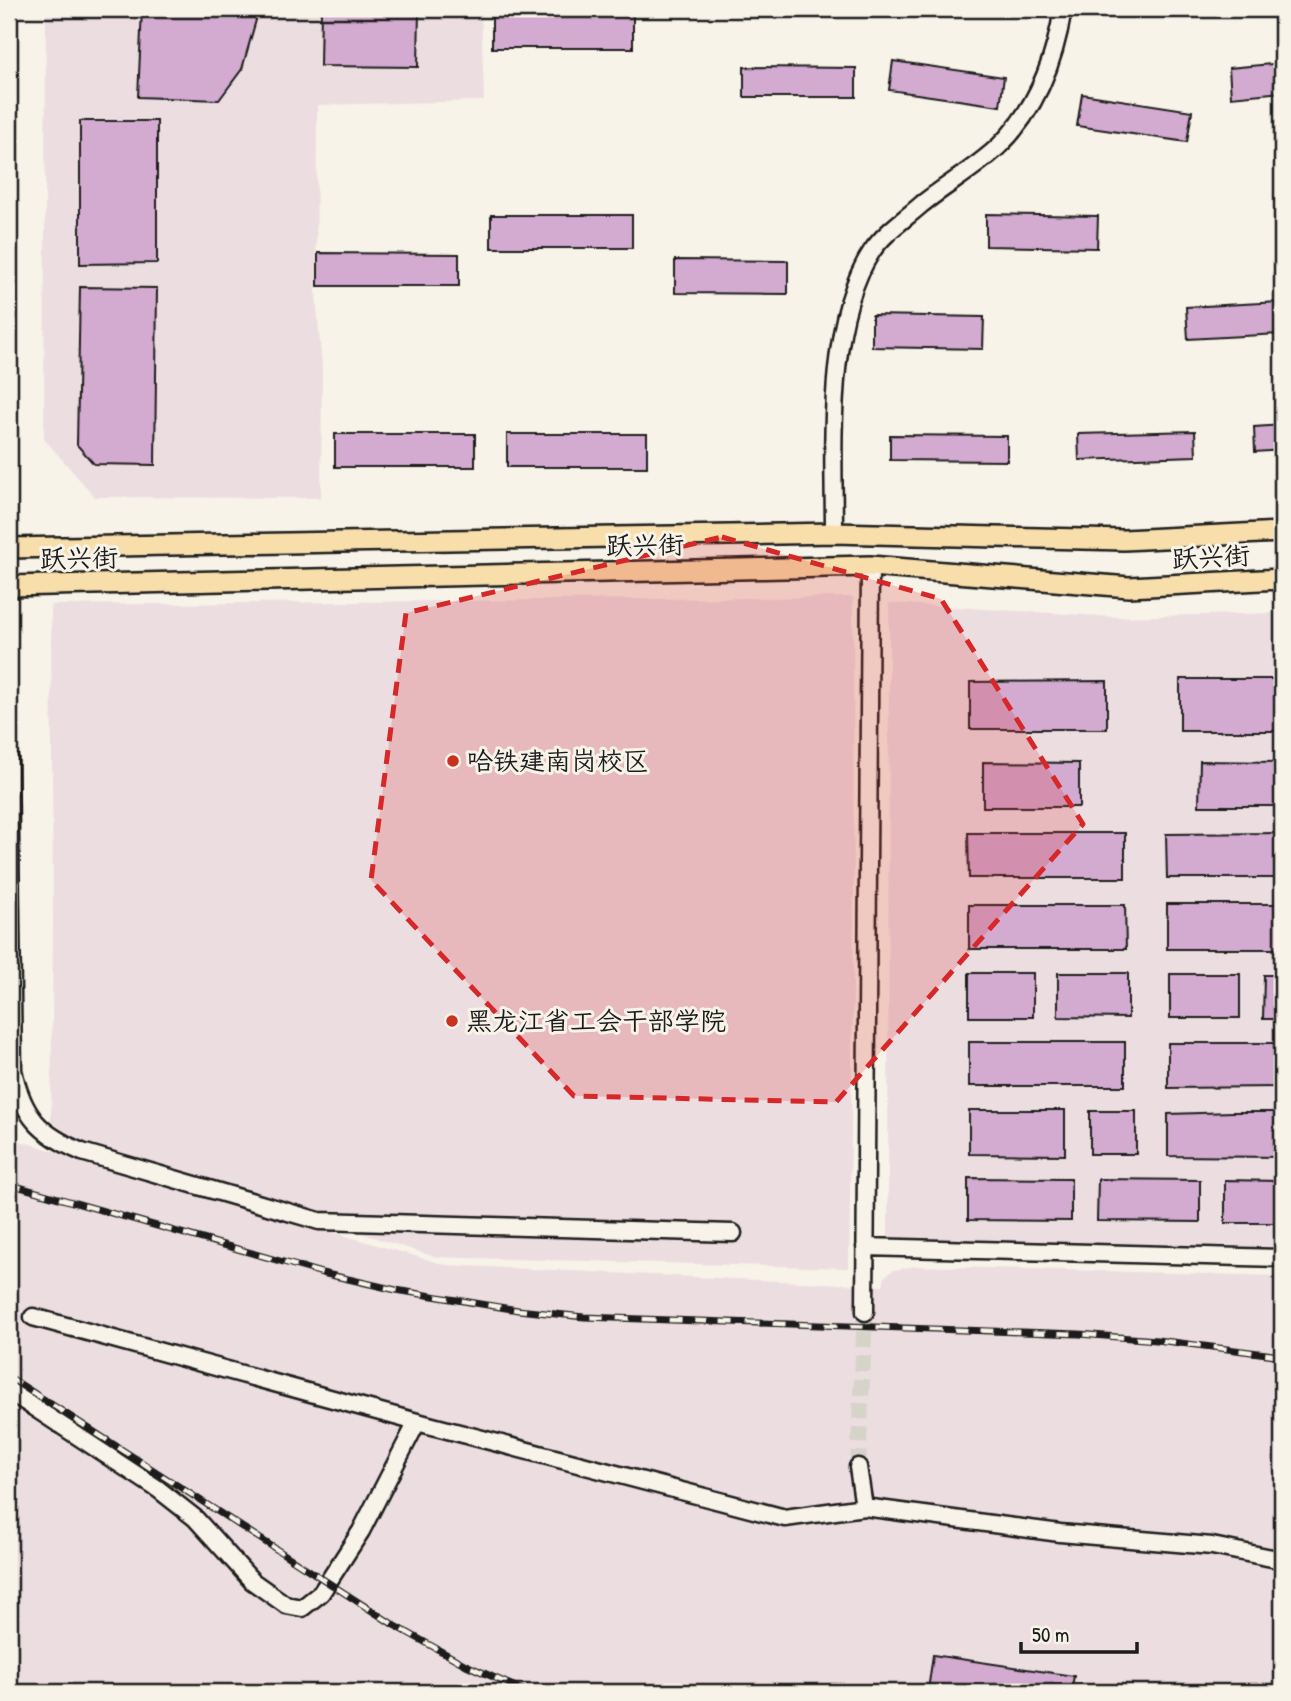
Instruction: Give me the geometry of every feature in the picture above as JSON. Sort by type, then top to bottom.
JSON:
[{"type":"main road","name":"跃兴街","points":[[9,548],[834,533],[1124,540],[1282,532]]},
{"type":"main road","name":"跃兴街","points":[[9,586],[870,566],[1129,587],[1282,579]]},
{"type":"street","points":[[834,533],[836,386],[841,341],[855,285],[871,252],[891,230],[998,147],[1012,132],[1044,79],[1063,9]]},
{"type":"street","points":[[865,1312],[870,566]]},
{"type":"street","points":[[9,758],[13,1070],[16,1085],[29,1114],[55,1140],[82,1152],[318,1221],[733,1233]]},
{"type":"street","points":[[865,1247],[1282,1258]]},
{"type":"street","points":[[33,1317],[417,1422],[785,1518],[864,1507],[1060,1532],[1212,1546],[1282,1560]]},
{"type":"street","points":[[9,1391],[158,1489],[195,1518],[251,1581],[286,1605],[302,1608],[321,1593],[361,1531],[417,1422]]},
{"type":"street","points":[[858,1467],[864,1507]]},
{"type":"highlighted area","points":[[722,537],[941,599],[1083,824],[836,1102],[574,1096],[371,880],[406,613]]},
{"type":"shaded area","points":[[46,9],[481,9],[484,101],[317,105],[316,295],[322,367],[321,498],[95,497],[44,439]]},
{"type":"shaded area","points":[[853,597],[854,918],[849,1268],[435,1257],[75,1141],[51,1121],[51,605]]},
{"type":"shaded area","points":[[889,603],[1115,617],[1282,613],[1282,1247],[888,1239]]},
{"type":"shaded area","points":[[9,1138],[446,1265],[883,1286],[885,1276],[894,1270],[916,1266],[1282,1276],[1282,1692],[9,1692]]},
{"type":"building","points":[[142,9],[251,9],[256,20],[242,69],[219,100],[138,97]]},
{"type":"building","points":[[321,9],[419,9],[418,67],[320,66]]},
{"type":"building","points":[[492,15],[633,15],[633,48],[492,48]]},
{"type":"building","points":[[893,61],[1004,77],[1000,106],[889,90]]},
{"type":"building","points":[[1282,63],[1282,92],[1231,97],[1229,68]]},
{"type":"building","points":[[744,67],[856,68],[856,97],[744,97]]},
{"type":"building","points":[[1082,94],[1192,111],[1187,142],[1077,126]]},
{"type":"building","points":[[80,121],[157,121],[157,263],[80,264]]},
{"type":"building","points":[[986,214],[1098,216],[1097,248],[986,246]]},
{"type":"building","points":[[491,215],[632,215],[632,248],[491,248]]},
{"type":"building","points":[[318,253],[459,254],[459,286],[318,286]]},
{"type":"building","points":[[675,260],[788,261],[788,294],[675,293]]},
{"type":"building","points":[[80,287],[157,288],[155,465],[94,464],[77,445]]},
{"type":"building","points":[[1282,302],[1282,334],[1188,339],[1186,307]]},
{"type":"building","points":[[872,315],[984,317],[983,349],[872,347]]},
{"type":"building","points":[[1282,425],[1282,450],[1255,452],[1254,427]]},
{"type":"building","points":[[1195,431],[1196,456],[1079,460],[1078,434]]},
{"type":"building","points":[[335,434],[475,434],[475,467],[335,467]]},
{"type":"building","points":[[507,434],[647,434],[647,467],[507,467]]},
{"type":"building","points":[[890,435],[1007,436],[1007,461],[890,460]]},
{"type":"building","points":[[1180,679],[1282,679],[1282,731],[1180,731]]},
{"type":"building","points":[[1107,681],[1107,729],[970,729],[970,682]]},
{"type":"building","points":[[1200,761],[1282,762],[1282,806],[1199,806]]},
{"type":"building","points":[[983,762],[1079,763],[1079,807],[983,807]]},
{"type":"building","points":[[968,833],[1125,833],[1125,878],[969,878]]},
{"type":"building","points":[[1282,833],[1282,878],[1167,878],[1166,834]]},
{"type":"building","points":[[1167,904],[1282,904],[1282,949],[1167,949]]},
{"type":"building","points":[[969,905],[1125,905],[1126,949],[969,949]]},
{"type":"building","points":[[969,973],[1033,973],[1033,1017],[969,1017]]},
{"type":"building","points":[[1058,973],[1128,973],[1128,1018],[1058,1017]]},
{"type":"building","points":[[1170,974],[1240,974],[1240,1018],[1170,1018]]},
{"type":"building","points":[[1264,975],[1282,975],[1282,1019],[1263,1019]]},
{"type":"building","points":[[969,1042],[1125,1042],[1125,1086],[969,1086]]},
{"type":"building","points":[[1168,1043],[1282,1043],[1282,1087],[1168,1088]]},
{"type":"building","points":[[969,1110],[1065,1110],[1065,1155],[969,1154]]},
{"type":"building","points":[[1090,1111],[1136,1111],[1136,1154],[1090,1154]]},
{"type":"building","points":[[1282,1112],[1282,1157],[1168,1156],[1168,1114]]},
{"type":"building","points":[[968,1178],[1071,1179],[1071,1221],[968,1220]]},
{"type":"building","points":[[1098,1179],[1200,1180],[1200,1222],[1097,1221]]},
{"type":"building","points":[[1225,1180],[1282,1181],[1282,1223],[1225,1223]]},
{"type":"building","points":[[933,1655],[1074,1676],[1071,1692],[928,1690]]},
{"type":"tunnel","points":[[858,1467],[865,1312]]},
{"type":"railway","points":[[9,1184],[322,1273],[396,1290],[518,1310],[584,1317],[1079,1334],[1157,1340],[1282,1356]]},
{"type":"railway","points":[[9,1377],[394,1625],[466,1665],[527,1692]]},
{"type":"place","name":"哈铁建南岗校区","points":[[453,761]]},
{"type":"place","name":"黑龙江省工会干部学院","points":[[452,1021]]}]
